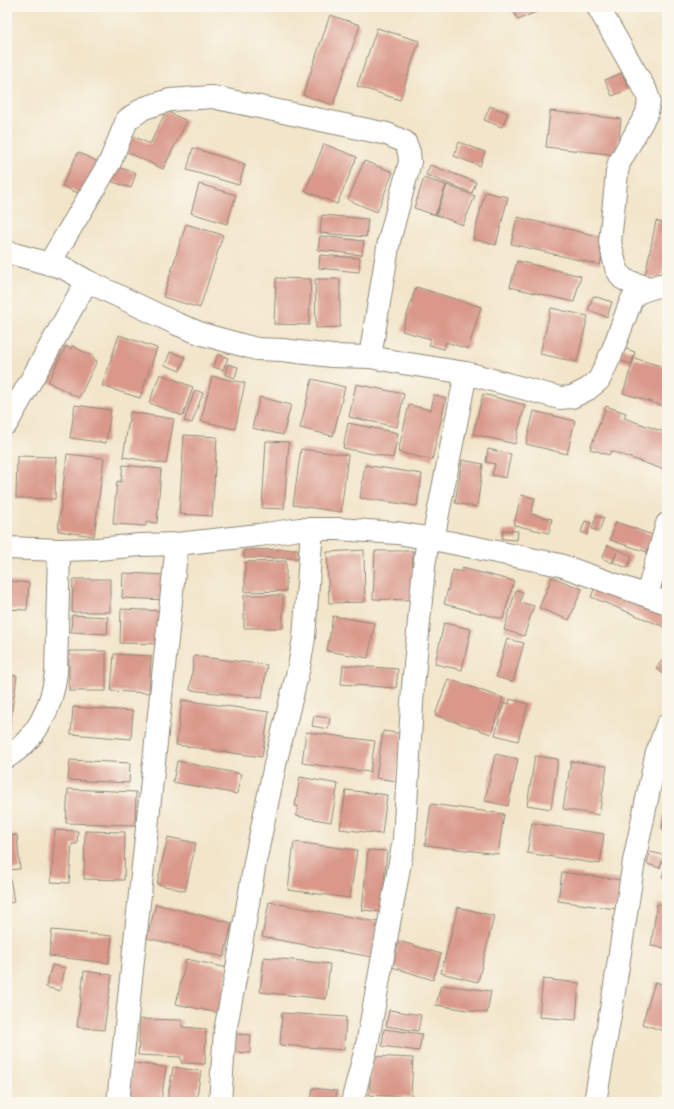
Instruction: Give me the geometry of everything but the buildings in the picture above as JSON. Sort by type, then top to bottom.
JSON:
[{"type":"street","points":[[598,7],[646,91],[649,100],[647,113],[619,163],[615,183],[610,242],[616,268],[622,278],[627,281],[658,288]]},
{"type":"street","points":[[49,264],[110,162],[127,120],[144,108],[170,100],[212,97],[387,134],[404,142],[409,152],[410,162],[389,241],[370,357]]},
{"type":"street","points":[[7,252],[64,268],[87,282],[177,324],[202,334],[238,344],[257,349],[282,350],[332,356],[370,357],[466,373],[544,395],[560,398],[572,397],[588,389],[599,380],[612,352],[631,301],[637,293],[658,288]]},
{"type":"street","points":[[7,423],[87,282]]},
{"type":"street","points":[[352,1102],[367,1045],[404,840],[413,687],[424,568],[466,373]]},
{"type":"street","points":[[646,595],[667,524]]},
{"type":"street","points":[[7,548],[59,550],[177,544],[300,529],[338,529],[398,533],[430,538],[560,565],[667,603]]},
{"type":"street","points":[[220,1102],[225,1031],[255,862],[276,760],[299,667],[304,638],[312,529]]},
{"type":"street","points":[[118,1102],[177,544]]},
{"type":"street","points":[[7,757],[28,740],[41,724],[54,690],[56,673],[59,550]]},
{"type":"street","points":[[595,1102],[634,861],[656,756],[667,725]]}]
